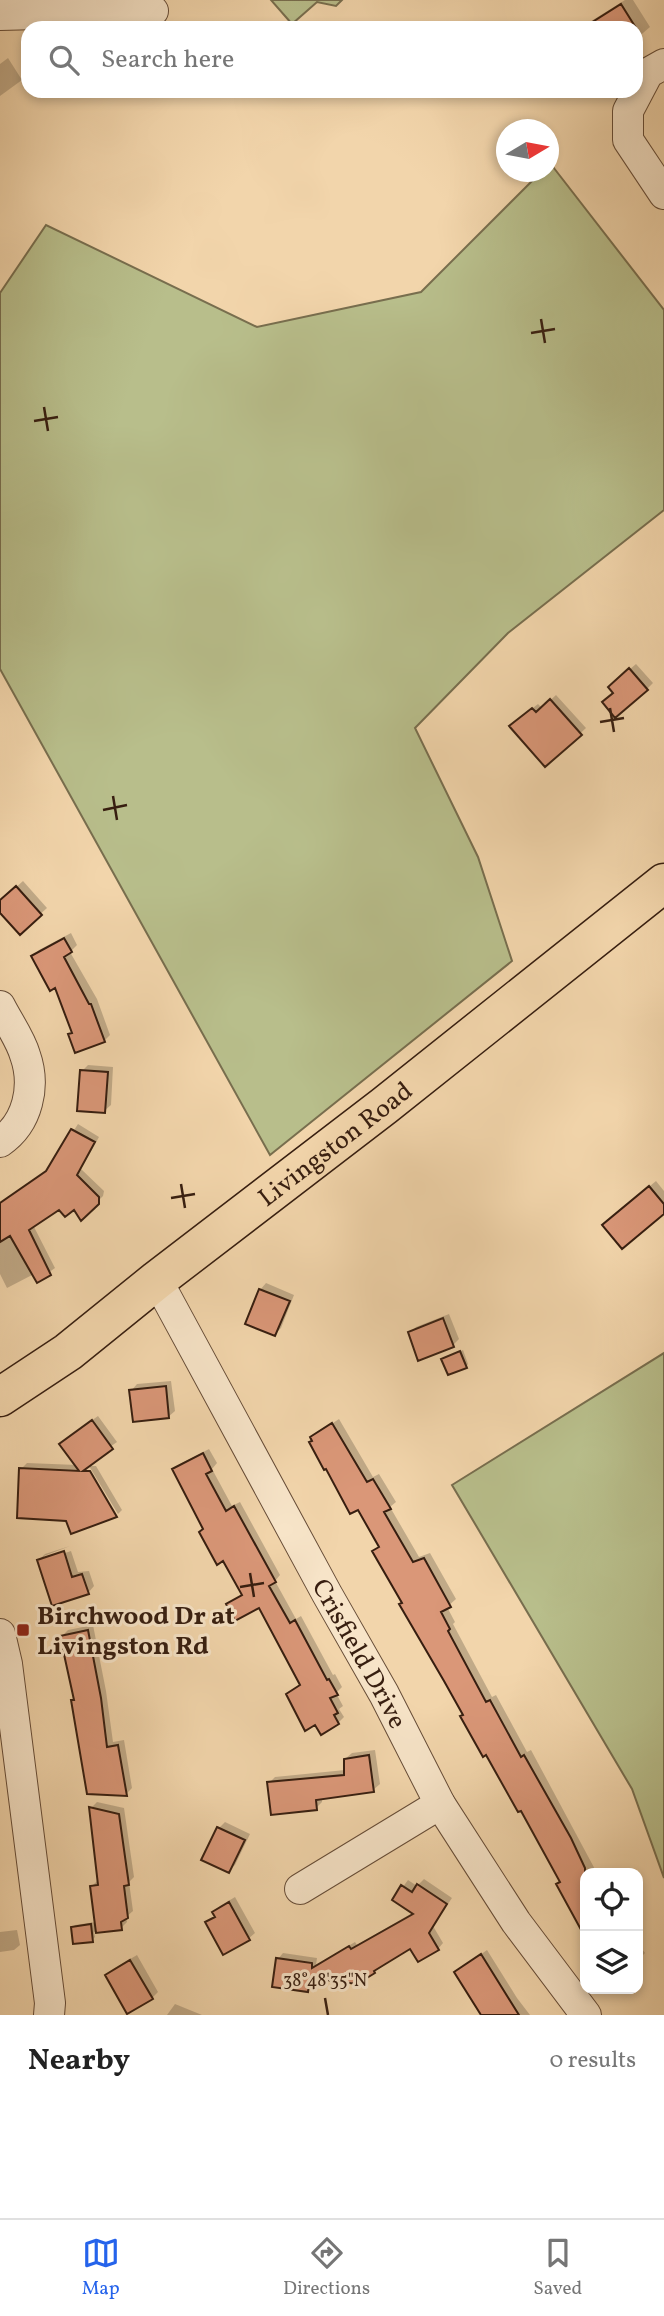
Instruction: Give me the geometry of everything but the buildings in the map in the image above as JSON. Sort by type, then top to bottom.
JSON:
[{"type":"main road","name":"Livingston Road","points":[[0,1397],[68,1352],[664,883]]},
{"type":"street","points":[[0,15],[153,11]]},
{"type":"street","points":[[643,82],[648,73],[664,64]]},
{"type":"street","points":[[635,98],[628,111],[628,140],[664,194]]},
{"type":"street","points":[[0,1006],[25,1052],[29,1075],[24,1116],[10,1136],[0,1142]]},
{"type":"street","name":"Crisfield Drive","points":[[157,1280],[383,1694],[440,1804],[516,1922],[586,2015]]},
{"type":"street","points":[[0,1634],[7,1664],[50,2003],[49,2015]]},
{"type":"street","points":[[300,1889],[440,1804]]},
{"type":"green space","points":[[271,0],[342,0],[336,6],[317,2],[295,21],[289,21]]},
{"type":"green space","points":[[559,175],[664,310],[664,510],[508,633],[415,728],[478,857],[512,961],[270,1155],[0,669],[0,293],[46,225],[257,327],[421,292],[531,182],[559,182]]},
{"type":"green space","points":[[664,1353],[664,1878],[632,1789],[452,1485]]},
{"type":"place","name":"Birchwood Dr at Livingston Rd","points":[[23,1630]]}]
